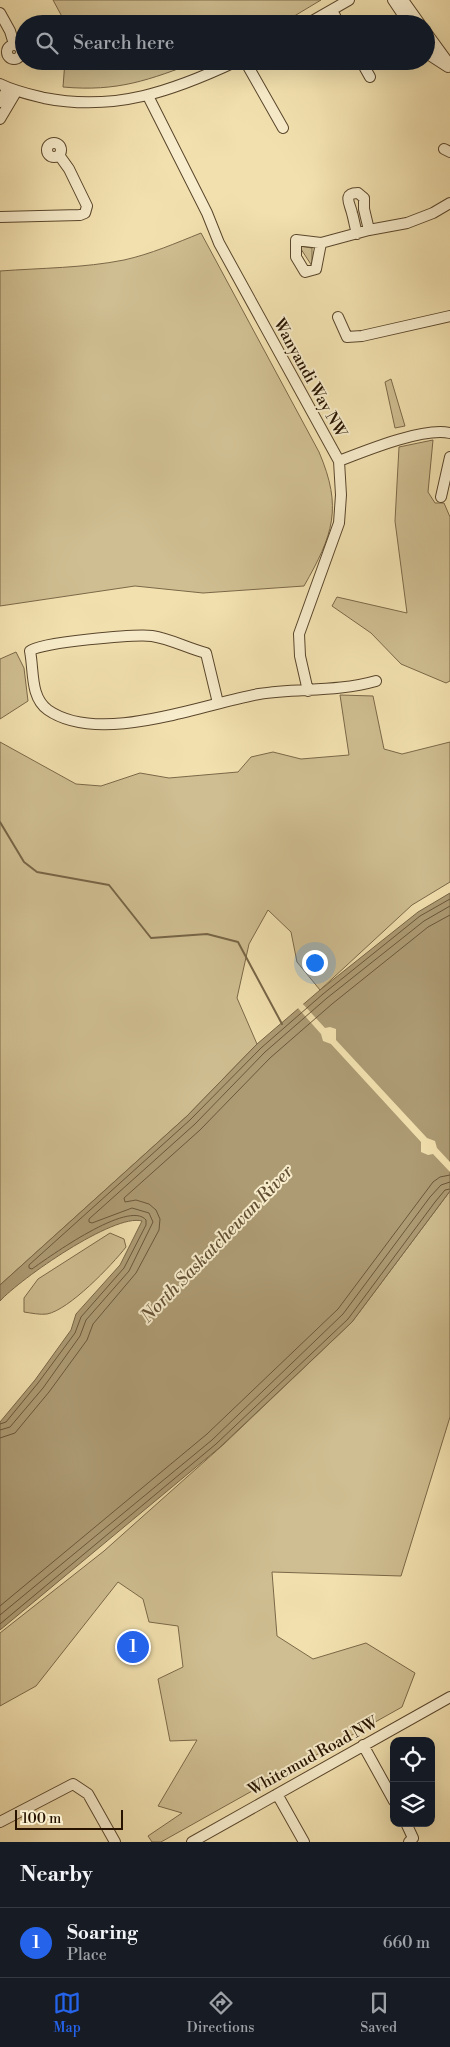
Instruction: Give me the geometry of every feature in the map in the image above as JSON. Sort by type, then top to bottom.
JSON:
[{"type":"street","points":[[323,15],[349,0]]},
{"type":"street","points":[[393,0],[403,15]]},
{"type":"street","points":[[402,0],[413,15]]},
{"type":"street","points":[[332,10],[334,15]]},
{"type":"street","points":[[0,14],[10,31],[14,44]]},
{"type":"street","points":[[435,44],[450,65]]},
{"type":"street","points":[[435,59],[450,69]]},
{"type":"street","points":[[8,88],[78,103],[98,104],[148,96],[218,70]]},
{"type":"street","points":[[250,70],[283,128]]},
{"type":"street","points":[[366,70],[370,77]]},
{"type":"street","points":[[0,102],[8,88]]},
{"type":"street","points":[[0,119],[8,88]]},
{"type":"street","name":"Wanyandi Way NW","points":[[148,96],[207,213],[219,243],[339,461],[341,495],[339,523],[299,634],[300,656],[308,691]]},
{"type":"street","points":[[0,217],[80,215],[86,213],[87,206],[69,169],[59,156]]},
{"type":"street","points":[[356,234],[352,213],[347,203],[348,197],[352,193],[360,194],[364,198],[369,230]]},
{"type":"street","points":[[321,243],[369,230],[416,221],[450,203]]},
{"type":"street","points":[[338,317],[348,337],[362,336],[450,316]]},
{"type":"street","points":[[339,461],[385,444],[418,436],[450,433]]},
{"type":"street","points":[[441,496],[450,457]]},
{"type":"street","points":[[218,703],[206,654],[174,640],[149,636],[118,637],[42,646],[30,651],[36,697],[48,710],[73,722],[89,725],[156,719],[259,694],[343,688],[376,681]]},
{"type":"street","name":"Whitemud Road NW","points":[[196,1841],[450,1697]]},
{"type":"street","points":[[363,1745],[390,1794]]},
{"type":"street","points":[[0,1822],[73,1784],[88,1794],[115,1842]]},
{"type":"street","points":[[277,1794],[304,1842]]},
{"type":"street","points":[[408,1827],[413,1838],[409,1842]]},
{"type":"shaded area","points":[[53,0],[321,0],[296,15],[61,15]]},
{"type":"shaded area","points":[[64,70],[175,70],[148,79],[117,86],[100,88],[63,87]]},
{"type":"shaded area","points":[[201,233],[319,452],[326,472],[331,489],[331,521],[328,536],[314,568],[304,586],[203,593],[135,586],[0,606],[0,271],[109,263],[134,258]]},
{"type":"shaded area","points":[[299,246],[312,248],[312,266]]},
{"type":"shaded area","points":[[391,379],[405,426],[395,428],[385,382]]},
{"type":"shaded area","points":[[433,440],[428,492],[435,503],[444,503],[450,517],[450,681],[446,683],[401,664],[371,633],[332,606],[337,597],[407,613],[395,521],[399,447]]},
{"type":"shaded area","points":[[16,652],[24,668],[28,701],[0,719],[0,659]]},
{"type":"shaded area","points":[[340,695],[373,696],[384,749],[402,754],[450,742],[450,882],[412,905],[320,990],[297,962],[291,932],[268,910],[249,944],[237,998],[257,1044],[187,1116],[0,1285],[0,742],[76,784],[101,786],[140,773],[169,778],[238,772],[251,757],[273,752],[301,759],[349,755]]},
{"type":"shaded area","points":[[450,1191],[450,1417],[401,1576],[272,1572],[277,1636],[313,1659],[366,1643],[415,1673],[402,1707],[161,1842],[152,1842],[148,1836],[182,1813],[158,1806],[197,1740],[170,1741],[158,1679],[183,1667],[178,1626],[149,1622],[143,1599],[118,1582],[36,1686],[0,1706],[0,1633],[104,1551],[224,1444],[352,1322]]},
{"type":"shaded area","points":[[110,1233],[124,1239],[126,1247],[90,1286],[56,1311],[47,1314],[24,1312],[24,1298],[38,1279]]},
{"type":"water","name":"North Saskatchewan River","points":[[450,893],[450,1191],[352,1322],[219,1448],[0,1630],[0,1422],[35,1380],[71,1330],[76,1314],[120,1265],[142,1221],[129,1221],[90,1237],[46,1264],[0,1301],[0,1285],[187,1116],[257,1044],[320,990],[418,912]]},
{"type":"pier","points":[[302,1003],[325,1028],[336,1029],[336,1040],[427,1138],[435,1141],[437,1148],[450,1162],[450,1172],[433,1154],[428,1155],[421,1152],[421,1142],[331,1044],[323,1041],[321,1034],[297,1007]]},
{"type":"waterway","points":[[0,822],[24,862],[37,872],[109,885],[151,938],[207,934],[238,942],[282,1024]]},
{"type":"place","name":"Soaring","points":[[133,1647]]}]
